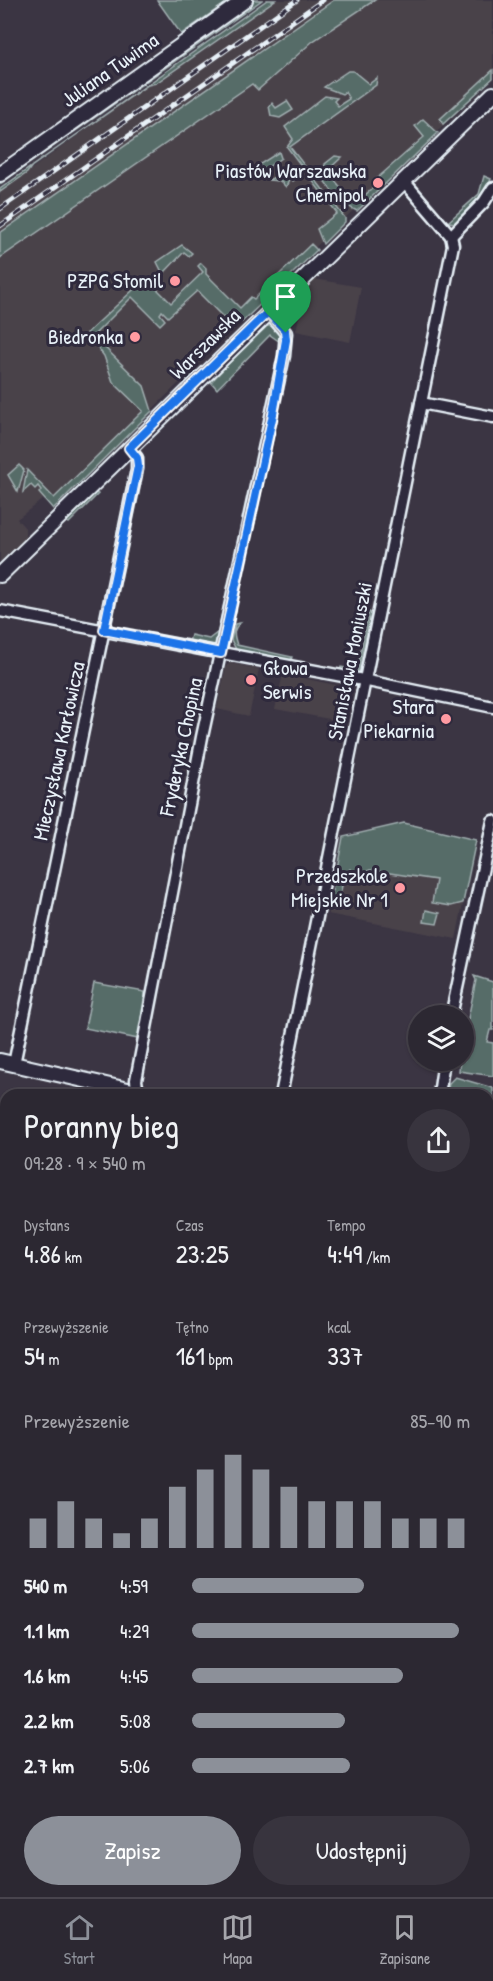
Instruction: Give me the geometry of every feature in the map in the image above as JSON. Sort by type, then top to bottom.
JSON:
[{"type":"street","name":"Juliana Tuwima","points":[[0,174],[245,0]]},
{"type":"street","name":"Warszawska","points":[[0,575],[493,94]]},
{"type":"street","points":[[403,180],[451,236],[493,188]]},
{"type":"street","name":"Stanisława Moniuszki","points":[[282,1089],[453,245],[451,236]]},
{"type":"street","name":"Fryderyka Chopina","points":[[140,1089],[136,1080],[162,945],[285,348],[285,330],[268,312]]},
{"type":"street","points":[[421,403],[493,417]]},
{"type":"street","name":"Mieczysława Karłowicza","points":[[7,1063],[104,630],[138,466],[137,458],[129,448]]},
{"type":"street","points":[[0,611],[366,680],[493,707]]},
{"type":"street","points":[[453,1005],[493,821]]},
{"type":"street","points":[[7,1063],[120,1089]]},
{"type":"street","points":[[440,1089],[442,1071]]},
{"type":"shaded area","points":[[275,0],[334,0],[0,233],[0,192],[117,107],[149,85],[157,83]]},
{"type":"shaded area","points":[[371,0],[493,0],[493,78],[345,218],[53,508],[43,499],[17,519],[25,528],[25,538],[0,562],[0,258],[252,84],[258,89],[313,41]]},
{"type":"shaded area","points":[[314,279],[361,287],[350,342],[296,331],[302,303],[307,301],[309,285]]},
{"type":"shaded area","points":[[230,663],[259,669],[249,716],[217,709],[226,666]]},
{"type":"shaded area","points":[[283,674],[345,687],[351,697],[346,722],[275,709]]},
{"type":"shaded area","name":"Przedszkole Miejskie Nr 1","points":[[404,823],[476,840],[456,939],[328,914],[343,837]]},
{"type":"green space","points":[[157,0],[230,0],[181,34]]},
{"type":"green space","points":[[253,0],[262,0],[0,184],[0,179]]},
{"type":"green space","points":[[267,0],[275,0],[156,83],[148,85],[68,141]]},
{"type":"green space","points":[[334,0],[375,0],[313,41],[258,90],[252,84],[0,258],[0,233]]},
{"type":"green space","points":[[493,70],[493,78],[443,124],[440,119]]},
{"type":"green space","points":[[348,71],[353,71],[369,84],[377,78],[376,85],[290,147],[345,218],[345,222],[323,244],[317,229],[337,213],[287,147],[293,139],[285,127],[325,96],[337,98],[334,101],[338,106],[349,99],[345,92],[342,94],[324,87]]},
{"type":"green space","points":[[287,101],[293,110],[280,118],[271,116],[269,106],[272,103],[276,108]]},
{"type":"green space","points":[[423,119],[438,133],[357,211],[340,202],[323,179],[325,164],[335,156],[342,157],[327,171],[349,197],[357,191],[365,195],[374,187],[374,181],[424,137],[415,126]]},
{"type":"green space","points":[[279,152],[281,158],[265,169],[257,166]]},
{"type":"green space","points":[[31,167],[27,173],[0,192],[0,189]]},
{"type":"green space","points":[[287,172],[299,177],[293,181],[290,178],[286,187],[280,181],[268,180]]},
{"type":"green space","points":[[484,176],[491,179],[485,193],[456,223],[448,222],[479,194]]},
{"type":"green space","points":[[311,244],[317,250],[242,322],[238,318],[228,322],[197,291],[168,317],[162,311],[160,314],[165,320],[160,325],[132,297],[93,336],[144,386],[152,411],[53,509],[39,493],[41,490],[38,486],[35,489],[31,485],[23,492],[27,470],[54,498],[143,411],[113,382],[104,356],[87,333],[146,278],[171,303],[203,272],[198,266],[201,263],[206,268],[206,274],[240,308],[251,297],[254,299]]},
{"type":"green space","points":[[182,245],[192,253],[189,256],[184,252],[163,274],[157,262]]},
{"type":"green space","points":[[264,326],[272,326],[281,334],[279,359],[277,359],[280,342],[270,335],[217,389],[211,382]]},
{"type":"green space","points":[[19,465],[24,470],[18,492],[8,475]]},
{"type":"green space","points":[[95,492],[98,494],[69,523],[65,520]]},
{"type":"green space","points":[[224,604],[227,604],[217,645],[189,642],[191,635],[209,639],[218,632]]},
{"type":"green space","points":[[369,612],[371,613],[358,674],[340,671],[341,667],[357,670]]},
{"type":"green space","points":[[240,623],[234,633],[237,645],[292,657],[291,660],[237,651],[231,640],[235,624]]},
{"type":"green space","points":[[404,823],[476,840],[463,903],[451,906],[432,903],[436,880],[370,870],[358,875],[350,869],[344,876],[338,905],[330,904],[343,837]]},
{"type":"green space","points":[[426,910],[440,913],[437,924],[424,922]]},
{"type":"green space","points":[[474,976],[493,982],[493,1030],[490,1030],[487,1042],[493,1043],[493,1076],[459,1071],[474,1071],[474,1005],[471,1005],[476,980]]},
{"type":"green space","points":[[94,983],[145,992],[138,1039],[85,1028]]},
{"type":"green space","points":[[455,1077],[493,1089],[448,1089],[449,1083]]},
{"type":"railway","points":[[0,209],[297,0]]},
{"type":"railway","points":[[0,226],[323,0]]},
{"type":"place","name":"Piastów Warszawska Chemipol","points":[[378,183]]},
{"type":"place","name":"PZPG Stomil","points":[[175,281]]},
{"type":"place","name":"Biedronka","points":[[135,337]]},
{"type":"place","name":"Głowa Serwis","points":[[251,680]]},
{"type":"place","name":"Stara Piekarnia","points":[[446,719]]},
{"type":"place","name":"Przedszkole Miejskie Nr 1","points":[[400,888]]},
{"type":"route","points":[[268,312],[286,333],[284,356],[264,459],[221,653],[104,630],[138,466],[135,454],[129,448],[268,312]]}]
